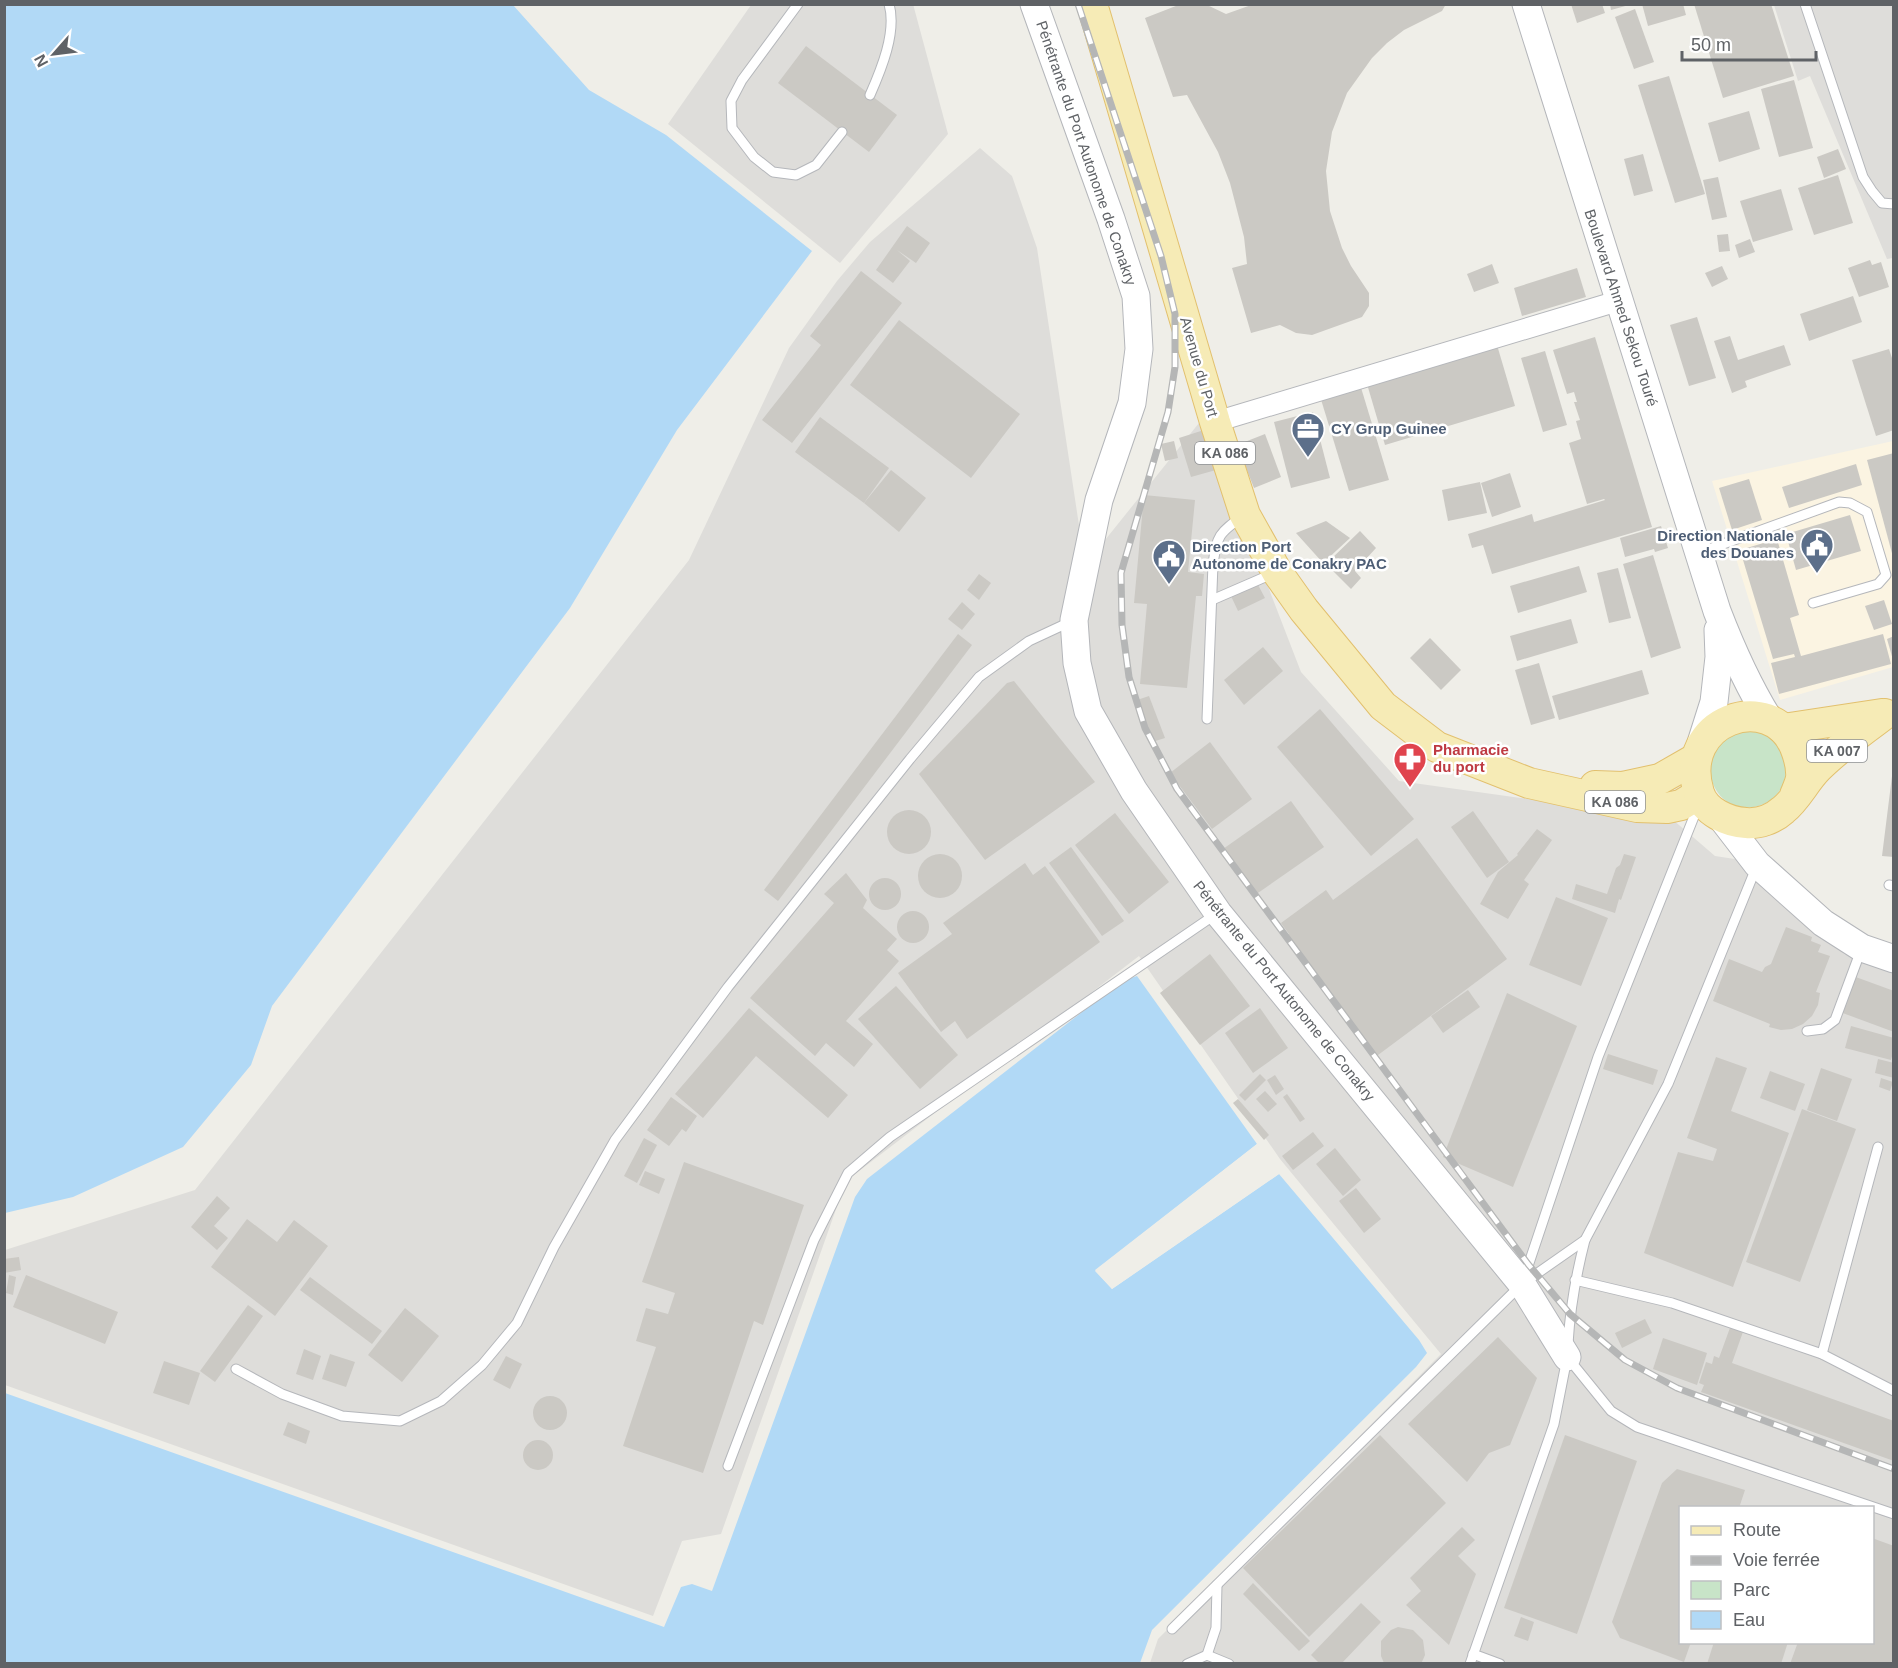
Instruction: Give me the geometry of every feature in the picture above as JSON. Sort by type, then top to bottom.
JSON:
[{"type":"main road","name":"Avenue du Port","points":[[1092,4],[1215,422],[1245,515],[1277,572],[1332,647],[1383,706],[1437,747],[1529,783],[1636,807],[1667,808],[1681,804],[1707,803]]},
{"type":"main road","name":"KA 007","points":[[1776,725],[1889,712]]},
{"type":"main road","name":"KA 007","points":[[1796,795],[1824,762],[1889,712]]},
{"type":"main road","points":[[1740,717],[1755,717],[1776,725],[1793,741],[1800,759],[1801,777],[1796,795],[1784,810],[1768,820],[1752,824],[1735,823],[1707,803],[1694,776],[1698,751],[1711,730],[1725,721],[1740,717]]},
{"type":"main road","name":"Avenue du Port","points":[[1529,783],[1623,787],[1660,780],[1698,751]]},
{"type":"street","name":"Pénétrante du Port Autonome de Conakry","points":[[1034,4],[1136,296],[1139,349],[1132,404],[1099,500],[1074,620],[1077,663],[1088,711],[1134,791],[1218,912],[1522,1284],[1568,1357]]},
{"type":"street","name":"Boulevard Ahmed Sekou Touré","points":[[1526,4],[1717,611],[1751,691],[1776,725]]},
{"type":"street","points":[[1215,422],[1618,301]]},
{"type":"street","name":"Boulevard Ahmed Sekou Touré","points":[[1698,751],[1714,702],[1719,657],[1717,611]]},
{"type":"street","points":[[1707,803],[1757,864],[1823,923],[1862,948],[1893,958]]},
{"type":"street","points":[[1757,864],[1768,820]]},
{"type":"lane","points":[[798,4],[742,80],[731,101],[732,128],[754,157],[773,172],[796,175],[816,165],[842,132]]},
{"type":"lane","points":[[870,95],[883,65],[889,35],[889,4]]},
{"type":"lane","points":[[1805,4],[1863,177],[1882,203],[1893,204]]},
{"type":"lane","points":[[1699,553],[1839,502],[1850,503],[1867,512],[1886,575],[1878,584],[1813,603]]},
{"type":"lane","points":[[1207,719],[1216,541],[1224,530],[1245,515]]},
{"type":"lane","points":[[1212,600],[1277,572]]},
{"type":"lane","points":[[236,1369],[282,1394],[342,1416],[400,1421],[441,1401],[482,1365],[517,1323],[554,1247],[615,1140],[728,987],[910,759],[979,677],[1029,641],[1074,620]]},
{"type":"lane","points":[[1522,1284],[1598,1057],[1707,803]]},
{"type":"lane","points":[[1500,1664],[1471,1659],[1554,1424],[1568,1357],[1570,1314],[1575,1280],[1586,1240],[1668,1084],[1757,864]]},
{"type":"lane","points":[[728,1466],[814,1240],[848,1173],[890,1137],[1218,912]]},
{"type":"lane","points":[[1807,1030],[1822,1029],[1835,1020],[1862,948]]},
{"type":"lane","points":[[1822,1354],[1878,1147]]},
{"type":"lane","points":[[1172,1629],[1522,1284],[1586,1240]]},
{"type":"lane","points":[[1575,1280],[1672,1303],[1822,1354],[1893,1391]]},
{"type":"lane","points":[[1568,1357],[1611,1411],[1637,1427],[1869,1506]]},
{"type":"lane","points":[[1874,1508],[1893,1514]]},
{"type":"lane","points":[[1207,1655],[1216,1628],[1217,1585]]},
{"type":"lane","points":[[1187,1664],[1207,1655],[1229,1664]]},
{"type":"shaded area","points":[[913,4],[948,134],[840,263],[668,124],[751,5]]},
{"type":"shaded area","points":[[1774,5],[1893,5],[1893,258],[1887,259],[1810,76],[1798,81]]},
{"type":"shaded area","points":[[980,148],[1012,176],[1037,248],[1085,565],[1203,418],[1301,672],[1399,781],[1672,819],[1715,856],[1774,865],[1844,954],[1893,968],[1893,1663],[1150,1663],[1158,1639],[1441,1354],[1280,1159],[1139,956],[846,1181],[721,1534],[682,1541],[653,1616],[5,1385],[5,1250],[195,1190],[689,560],[789,348],[837,281],[870,242]]},
{"type":"shaded area","name":"Direction Nationale des Douanes","points":[[1893,441],[1893,667],[1780,700],[1712,481]]},
{"type":"green space","points":[[1756,729],[1779,744],[1785,762],[1785,779],[1777,794],[1770,800],[1761,805],[1745,808],[1721,797],[1710,773],[1711,759],[1717,745],[1729,734]]},
{"type":"water","points":[[4,5],[513,5],[589,90],[666,135],[812,251],[677,430],[570,608],[272,1006],[251,1065],[183,1147],[73,1197],[5,1213]]},
{"type":"water","points":[[1137,976],[1257,1144],[1095,1271],[1112,1289],[1279,1174],[1419,1340],[1427,1353],[1416,1367],[1152,1630],[1140,1663],[5,1664],[5,1393],[664,1627],[681,1587],[692,1584],[712,1591],[855,1197],[867,1179],[1122,981]]},
{"type":"pier","points":[[1257,1144],[1259,1147],[1254,1153],[1234,1165],[1099,1271],[1112,1285],[1277,1172],[1279,1174],[1112,1289],[1095,1270]]},
{"type":"building","points":[[1181,4],[1205,4],[1226,14],[1254,4],[1446,4],[1442,11],[1404,30],[1372,58],[1347,93],[1332,132],[1326,171],[1330,211],[1342,248],[1369,293],[1369,306],[1362,317],[1312,335],[1296,333],[1280,325],[1251,333],[1232,268],[1247,264],[1244,237],[1230,183],[1218,152],[1187,95],[1173,97],[1145,18]]},
{"type":"building","points":[[1571,4],[1602,4],[1605,13],[1577,23]]},
{"type":"building","points":[[1610,4],[1629,4],[1629,5],[1611,10]]},
{"type":"building","points":[[1642,4],[1683,4],[1686,15],[1648,26]]},
{"type":"building","points":[[1694,4],[1771,4],[1794,76],[1723,98]]},
{"type":"building","points":[[1635,9],[1654,62],[1634,69],[1615,17]]},
{"type":"building","points":[[806,46],[897,115],[869,152],[778,83]]},
{"type":"building","points":[[1669,76],[1705,194],[1675,203],[1638,85]]},
{"type":"building","points":[[1794,80],[1813,148],[1779,157],[1761,89]]},
{"type":"building","points":[[1749,111],[1760,149],[1719,162],[1708,123]]},
{"type":"building","points":[[1838,149],[1846,169],[1824,178],[1817,157]]},
{"type":"building","points":[[1643,154],[1653,191],[1634,196],[1624,159]]},
{"type":"building","points":[[1838,175],[1853,223],[1814,235],[1798,188]]},
{"type":"building","points":[[1718,177],[1727,217],[1712,220],[1703,180]]},
{"type":"building","points":[[1781,189],[1793,230],[1753,242],[1740,201]]},
{"type":"building","points":[[907,226],[930,243],[916,263],[897,250],[910,261],[893,283],[876,270]]},
{"type":"building","points":[[1728,234],[1730,251],[1719,252],[1717,235]]},
{"type":"building","points":[[1750,239],[1755,252],[1739,258],[1735,245]]},
{"type":"building","points":[[1870,260],[1872,265],[1881,262],[1889,287],[1859,297],[1848,268]]},
{"type":"building","points":[[1492,264],[1499,283],[1474,292],[1467,274]]},
{"type":"building","points":[[1722,266],[1728,279],[1712,287],[1705,273]]},
{"type":"building","points":[[1577,268],[1586,297],[1522,316],[1514,288]]},
{"type":"building","points":[[861,271],[902,303],[792,443],[762,420],[821,345],[810,336]]},
{"type":"building","points":[[1853,296],[1862,322],[1809,341],[1800,314]]},
{"type":"building","points":[[1697,317],[1716,378],[1689,386],[1670,325]]},
{"type":"building","points":[[899,320],[1020,414],[971,478],[850,385]]},
{"type":"building","points":[[1730,336],[1738,360],[1784,345],[1791,365],[1745,381],[1747,387],[1732,393],[1714,341]]},
{"type":"building","points":[[1595,337],[1652,527],[1492,574],[1483,545],[1472,548],[1468,534],[1532,514],[1534,522],[1605,500],[1587,504],[1569,443],[1581,439],[1576,421],[1580,420],[1574,402],[1577,402],[1574,392],[1567,394],[1553,350]]},
{"type":"building","points":[[1497,345],[1515,406],[1385,445],[1367,384]]},
{"type":"building","points":[[1889,349],[1894,364],[1894,430],[1876,436],[1852,360]]},
{"type":"building","points":[[1545,351],[1567,425],[1543,432],[1521,358]]},
{"type":"building","points":[[1359,381],[1389,480],[1349,491],[1319,393]]},
{"type":"building","points":[[1313,412],[1330,478],[1291,488],[1274,422]]},
{"type":"building","points":[[820,417],[889,468],[864,503],[795,452]]},
{"type":"building","points":[[1204,430],[1216,470],[1191,477],[1179,438]]},
{"type":"building","points":[[1265,434],[1281,477],[1254,488],[1237,445]]},
{"type":"building","points":[[1174,441],[1178,458],[1165,461],[1161,444]]},
{"type":"building","points":[[1894,453],[1894,557],[1893,557],[1867,460]]},
{"type":"building","points":[[1856,464],[1862,485],[1789,508],[1782,487]]},
{"type":"building","points":[[891,470],[926,498],[899,532],[864,503]]},
{"type":"building","points":[[1510,473],[1521,507],[1492,517],[1481,483]]},
{"type":"building","points":[[1749,479],[1762,520],[1732,530],[1719,488]]},
{"type":"building","points":[[1480,482],[1487,513],[1448,521],[1442,490]]},
{"type":"building","name":"Direction Port Autonome de Conakry PAC","points":[[1144,495],[1195,500],[1188,572],[1204,574],[1202,596],[1196,596],[1187,688],[1140,684],[1147,604],[1134,603]]},
{"type":"building","points":[[1850,515],[1861,551],[1796,570],[1786,534]]},
{"type":"building","points":[[1326,521],[1350,538],[1323,563],[1296,533]]},
{"type":"building","points":[[1661,526],[1668,548],[1655,552],[1654,549],[1625,557],[1620,538]]},
{"type":"building","points":[[1360,531],[1376,548],[1355,571],[1361,578],[1351,589],[1326,564]]},
{"type":"building","points":[[1777,539],[1799,615],[1790,618],[1801,656],[1883,634],[1891,664],[1779,694],[1771,663],[1795,657],[1794,654],[1773,659],[1740,550]]},
{"type":"building","points":[[1653,555],[1681,648],[1651,658],[1623,564]]},
{"type":"building","points":[[1579,566],[1587,592],[1518,613],[1510,586]]},
{"type":"building","points":[[1618,568],[1631,618],[1609,623],[1597,573]]},
{"type":"building","points":[[979,574],[991,583],[979,600],[967,590]]},
{"type":"building","points":[[1257,583],[1265,598],[1238,611],[1231,596]]},
{"type":"building","points":[[1884,600],[1892,624],[1874,630],[1865,606]]},
{"type":"building","points":[[962,602],[975,614],[962,630],[948,619]]},
{"type":"building","points":[[1571,619],[1578,643],[1517,661],[1510,636]]},
{"type":"building","points":[[958,634],[972,645],[778,901],[764,890]]},
{"type":"building","points":[[1894,636],[1894,659],[1893,660],[1887,639]]},
{"type":"building","points":[[1430,638],[1461,670],[1441,690],[1410,658]]},
{"type":"building","points":[[1263,647],[1283,671],[1244,705],[1224,680]]},
{"type":"building","points":[[1539,663],[1555,718],[1531,725],[1515,670]]},
{"type":"building","points":[[1642,670],[1649,694],[1559,720],[1552,696]]},
{"type":"building","points":[[1014,681],[1095,782],[985,860],[919,774],[1007,683]]},
{"type":"building","points":[[1149,696],[1165,738],[1149,743],[1134,701]]},
{"type":"building","points":[[1320,709],[1414,819],[1371,856],[1277,747]]},
{"type":"building","points":[[1210,742],[1252,799],[1212,829],[1170,773]]},
{"type":"building","points":[[1892,776],[1894,776],[1894,857],[1882,856]]},
{"type":"building","points":[[1291,801],[1324,847],[1255,895],[1223,849]]},
{"type":"building","points":[[909,810],[924,817],[931,832],[924,847],[909,854],[894,847],[887,832],[894,817]]},
{"type":"building","points":[[1473,811],[1509,862],[1487,878],[1451,827]]},
{"type":"building","points":[[1115,813],[1169,882],[1129,914],[1075,845]]},
{"type":"building","points":[[1537,829],[1552,840],[1524,880],[1529,884],[1508,919],[1480,904],[1498,872],[1518,855]]},
{"type":"building","points":[[1417,838],[1507,959],[1374,1058],[1284,937],[1289,934],[1281,923],[1326,890],[1333,900]]},
{"type":"building","points":[[1071,847],[1124,921],[1102,936],[1049,863]]},
{"type":"building","points":[[940,854],[955,861],[962,876],[955,891],[940,898],[925,891],[918,876],[925,861]]},
{"type":"building","points":[[1624,854],[1636,857],[1615,913],[1572,899],[1576,884],[1607,894],[1616,868],[1620,865]]},
{"type":"building","points":[[1025,863],[1033,875],[1045,866],[1100,942],[967,1039],[955,1021],[941,1032],[898,973],[952,934],[943,923]]},
{"type":"building","points":[[846,873],[867,900],[863,908],[897,939],[887,950],[899,961],[846,1021],[873,1044],[854,1067],[826,1043],[815,1056],[750,998],[834,903],[824,894]]},
{"type":"building","points":[[885,878],[896,883],[901,894],[896,905],[885,910],[874,905],[869,894],[874,883]]},
{"type":"building","points":[[1556,897],[1608,918],[1581,986],[1529,965]]},
{"type":"building","points":[[913,911],[924,916],[929,927],[924,938],[913,943],[902,938],[897,927],[902,916]]},
{"type":"building","points":[[1786,927],[1812,937],[1811,941],[1821,945],[1818,952],[1830,956],[1816,992],[1820,993],[1818,1005],[1812,1016],[1803,1024],[1792,1029],[1781,1030],[1769,1027],[1770,1024],[1713,1001],[1729,959],[1762,972],[1771,964]]},
{"type":"building","points":[[1210,954],[1250,1006],[1200,1045],[1160,993]]},
{"type":"building","points":[[1853,976],[1894,991],[1894,1032],[1840,1012]]},
{"type":"building","points":[[896,986],[958,1055],[920,1089],[858,1019]]},
{"type":"building","points":[[1468,990],[1480,1007],[1443,1033],[1431,1016]]},
{"type":"building","points":[[1507,993],[1577,1026],[1513,1187],[1443,1157]]},
{"type":"building","points":[[749,1008],[848,1095],[828,1118],[756,1056],[703,1118],[675,1094]]},
{"type":"building","points":[[1260,1008],[1288,1048],[1253,1073],[1225,1033]]},
{"type":"building","points":[[1851,1026],[1894,1038],[1891,1060],[1845,1048]]},
{"type":"building","points":[[1608,1054],[1658,1070],[1653,1085],[1603,1069]]},
{"type":"building","points":[[1716,1057],[1747,1068],[1731,1111],[1789,1133],[1733,1287],[1644,1253],[1678,1152],[1713,1161],[1717,1149],[1687,1138]]},
{"type":"building","points":[[1878,1059],[1894,1063],[1894,1078],[1875,1073]]},
{"type":"building","points":[[1821,1068],[1852,1079],[1837,1121],[1807,1110]]},
{"type":"building","points":[[1770,1071],[1805,1084],[1795,1111],[1760,1098]]},
{"type":"building","points":[[1260,1074],[1266,1080],[1245,1101],[1239,1095]]},
{"type":"building","points":[[1275,1075],[1284,1089],[1276,1095],[1267,1080]]},
{"type":"building","points":[[1881,1078],[1893,1082],[1890,1091],[1879,1087]]},
{"type":"building","points":[[1265,1091],[1277,1104],[1268,1112],[1256,1099]]},
{"type":"building","points":[[1287,1094],[1305,1119],[1300,1122],[1283,1097]]},
{"type":"building","points":[[671,1097],[697,1116],[686,1132],[682,1129],[669,1146],[647,1130]]},
{"type":"building","points":[[1238,1099],[1269,1135],[1264,1140],[1233,1103]]},
{"type":"building","points":[[1802,1109],[1856,1129],[1800,1282],[1746,1262]]},
{"type":"building","points":[[1313,1132],[1324,1146],[1293,1170],[1282,1156]]},
{"type":"building","points":[[644,1138],[657,1145],[637,1183],[624,1176]]},
{"type":"building","points":[[1335,1148],[1361,1180],[1343,1196],[1316,1164]]},
{"type":"building","points":[[684,1162],[804,1205],[763,1325],[754,1321],[703,1473],[623,1446],[656,1347],[636,1341],[646,1308],[668,1314],[675,1293],[642,1282]]},
{"type":"building","points":[[645,1171],[665,1179],[659,1194],[639,1185]]},
{"type":"building","points":[[1356,1188],[1381,1219],[1364,1233],[1339,1201]]},
{"type":"building","points":[[217,1196],[230,1208],[214,1226],[228,1238],[217,1250],[191,1227]]},
{"type":"building","points":[[247,1219],[277,1242],[294,1220],[328,1246],[275,1316],[211,1267]]},
{"type":"building","points":[[19,1257],[21,1270],[4,1273],[4,1259]]},
{"type":"building","points":[[9,1275],[16,1277],[13,1295],[6,1293]]},
{"type":"building","points":[[26,1275],[118,1312],[105,1344],[13,1307]]},
{"type":"building","points":[[310,1277],[382,1331],[372,1344],[300,1290]]},
{"type":"building","points":[[248,1305],[263,1316],[215,1382],[200,1371]]},
{"type":"building","points":[[405,1308],[439,1336],[402,1382],[368,1355]]},
{"type":"building","points":[[1645,1319],[1652,1333],[1622,1348],[1615,1333]]},
{"type":"building","points":[[1731,1325],[1744,1329],[1732,1363],[1894,1421],[1894,1461],[1701,1392],[1704,1385],[1699,1383],[1706,1362],[1712,1364],[1714,1356],[1719,1358]]},
{"type":"building","points":[[1498,1337],[1537,1378],[1510,1445],[1489,1453],[1467,1482],[1408,1424]]},
{"type":"building","points":[[1663,1338],[1707,1353],[1697,1385],[1653,1369]]},
{"type":"building","points":[[304,1349],[321,1356],[313,1380],[296,1374]]},
{"type":"building","points":[[330,1354],[355,1362],[346,1387],[322,1379]]},
{"type":"building","points":[[506,1356],[522,1364],[510,1389],[493,1380]]},
{"type":"building","points":[[164,1361],[200,1373],[189,1405],[153,1393]]},
{"type":"building","points":[[550,1396],[562,1401],[567,1413],[562,1425],[550,1430],[538,1425],[533,1413],[538,1401]]},
{"type":"building","points":[[288,1422],[310,1431],[306,1444],[283,1435]]},
{"type":"building","points":[[1380,1435],[1446,1503],[1309,1637],[1243,1568]]},
{"type":"building","points":[[1565,1435],[1637,1461],[1577,1634],[1504,1608]]},
{"type":"building","points":[[538,1440],[549,1444],[553,1455],[549,1466],[538,1470],[527,1466],[523,1455],[527,1444]]},
{"type":"building","points":[[1677,1469],[1745,1490],[1740,1506],[1679,1506],[1679,1644],[1690,1644],[1684,1662],[1620,1638],[1612,1622],[1662,1483]]},
{"type":"building","points":[[1462,1527],[1475,1540],[1458,1556],[1476,1574],[1449,1645],[1406,1605],[1421,1591],[1410,1578]]},
{"type":"building","points":[[1874,1539],[1894,1546],[1894,1664],[1790,1664],[1797,1644],[1874,1644]]},
{"type":"building","points":[[1253,1583],[1310,1641],[1299,1651],[1243,1594]]},
{"type":"building","points":[[1361,1603],[1381,1622],[1341,1664],[1320,1664],[1311,1655]]},
{"type":"building","points":[[1521,1617],[1534,1622],[1528,1641],[1514,1636]]},
{"type":"building","points":[[1398,1627],[1413,1630],[1423,1640],[1425,1655],[1421,1664],[1384,1663],[1381,1656],[1381,1641],[1391,1630]]},
{"type":"building","points":[[1713,1644],[1787,1644],[1781,1664],[1707,1664]]},
{"type":"railway","points":[[1078,4],[1161,256],[1175,314],[1175,367],[1168,412],[1121,573],[1122,625],[1129,677],[1145,728],[1177,789],[1528,1264],[1570,1314],[1625,1360],[1677,1388],[1894,1469]]},
{"type":"place","name":"CY Grup Guinee","points":[[1308,458]]},
{"type":"place","name":"Direction Nationale des Douanes","points":[[1817,574]]},
{"type":"place","name":"Direction Port Autonome de Conakry PAC","points":[[1169,585]]},
{"type":"place","name":"Pharmacie du port","points":[[1410,788]]}]
